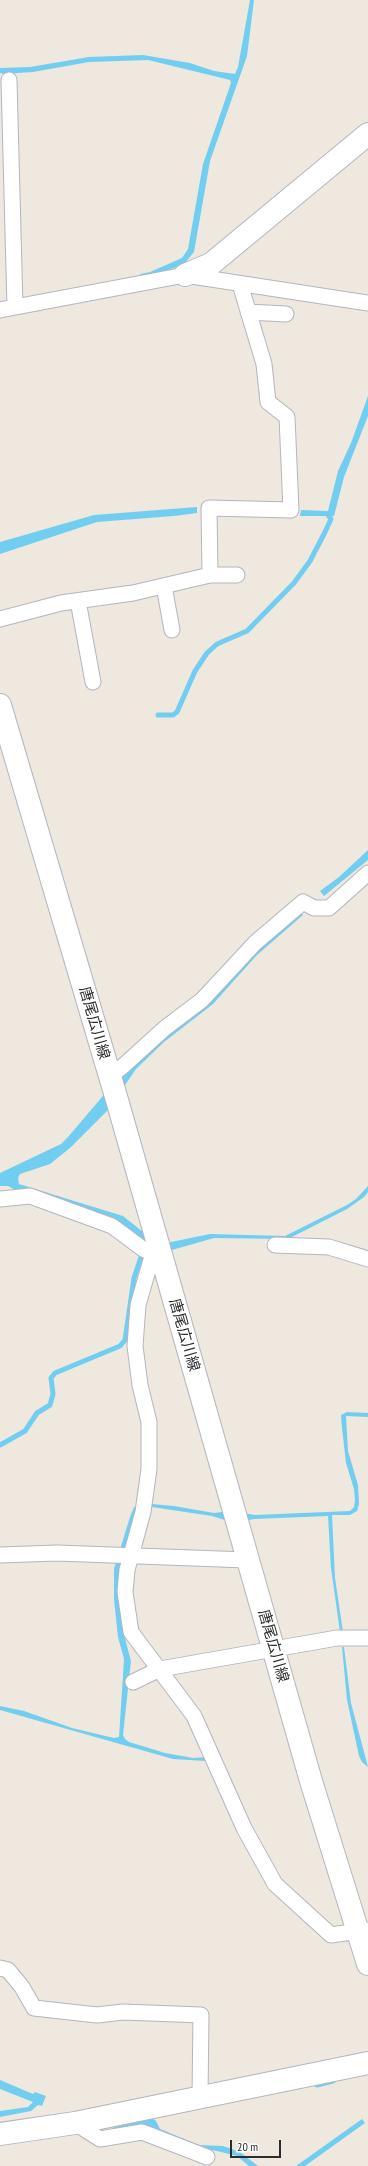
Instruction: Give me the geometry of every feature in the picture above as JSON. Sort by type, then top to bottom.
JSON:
[{"type":"main road","points":[[185,275],[211,264],[368,134]]},
{"type":"main road","name":"唐尾広川線","points":[[0,705],[113,1086],[158,1251],[247,1560],[274,1648],[311,1781],[363,1930],[368,1964]]},
{"type":"main road","points":[[0,2134],[75,2123],[368,2063]]},
{"type":"street","points":[[9,80],[7,309],[185,275],[368,303]]},
{"type":"street","points":[[210,575],[209,508],[291,510],[287,417],[268,402],[264,364],[240,284]]},
{"type":"street","points":[[248,312],[286,314]]},
{"type":"street","points":[[0,619],[61,603],[133,594],[210,575],[237,574]]},
{"type":"street","points":[[164,586],[172,630]]},
{"type":"street","points":[[78,601],[93,682]]},
{"type":"street","points":[[113,1086],[122,1067],[165,1028],[202,1000],[255,943],[303,902],[314,908],[329,908],[368,873]]},
{"type":"street","points":[[0,1199],[30,1196],[112,1226],[143,1249],[158,1251],[138,1305],[136,1346],[140,1385],[149,1422],[149,1470],[143,1512],[124,1555],[125,1592],[131,1632],[194,1716],[244,1828],[275,1884],[331,1935],[363,1930]]},
{"type":"street","points":[[275,1245],[329,1247],[368,1259]]},
{"type":"street","points":[[0,1555],[58,1553],[247,1560]]},
{"type":"street","points":[[133,1682],[160,1669],[338,1638],[368,1638]]},
{"type":"street","points":[[0,1968],[8,1970],[22,1987],[34,2008],[97,2016],[122,2012],[201,2015],[200,2097]]},
{"type":"street","points":[[75,2123],[100,2139],[142,2132],[207,2157]]},
{"type":"water","points":[[250,0],[254,0],[247,56],[210,161],[194,252],[185,263],[177,267],[141,278],[140,274],[150,272],[182,258],[188,249],[203,164],[231,83],[230,80],[148,60],[89,62],[33,72],[4,74],[0,73],[0,68],[30,67],[89,57],[143,55],[190,63],[214,71],[235,74],[238,67]]},
{"type":"water","points":[[368,396],[368,416],[344,477],[334,516],[300,516],[301,510],[328,511],[338,471],[351,443]]},
{"type":"water","points":[[197,507],[197,513],[97,522],[0,554],[0,542],[94,515]]},
{"type":"water","points":[[368,850],[368,860],[324,896],[320,891],[339,877]]},
{"type":"water","points":[[300,911],[303,915],[257,955],[213,1004],[164,1042],[136,1069],[108,1110],[70,1148],[50,1164],[20,1174],[18,1178],[19,1184],[123,1216],[143,1232],[166,1243],[210,1234],[285,1236],[347,1205],[356,1199],[368,1186],[368,1192],[364,1197],[347,1209],[288,1239],[214,1238],[172,1250],[163,1250],[138,1240],[123,1225],[19,1192],[8,1186],[0,1186],[0,1173],[61,1144],[119,1077],[252,953]]},
{"type":"water","points":[[347,1412],[368,1413],[368,1417],[346,1416],[348,1451],[358,1485],[359,1504],[357,1511],[350,1515],[332,1515],[335,1578],[343,1632],[340,1632],[331,1568],[328,1516],[254,1519],[234,1523],[212,1516],[152,1507],[152,1504],[214,1513],[230,1511],[255,1515],[350,1511],[354,1507],[354,1489],[346,1463],[341,1415]]},
{"type":"water","points":[[139,1506],[119,1590],[122,1627],[131,1661],[123,1735],[129,1742],[165,1753],[193,1758],[206,1757],[206,1761],[173,1759],[0,1710],[0,1706],[24,1711],[72,1728],[114,1738],[119,1737],[124,1659],[118,1637],[114,1600],[114,1569],[130,1517],[134,1507]]},
{"type":"water","points":[[342,1647],[344,1647],[351,1703],[368,1767],[362,1762],[359,1756],[347,1700]]},
{"type":"water","points":[[0,2080],[33,2094],[35,2092],[46,2096],[42,2106],[38,2105],[31,2111],[0,2117],[0,2111],[28,2107],[33,2102],[0,2089]]},
{"type":"water","points":[[152,2118],[156,2121],[160,2129],[199,2145],[223,2146],[240,2152],[258,2166],[249,2166],[237,2156],[217,2151],[112,2134],[114,2125]]},
{"type":"water","points":[[362,2119],[365,2123],[305,2166],[296,2166]]},
{"type":"waterway","points":[[158,715],[173,715],[177,712],[195,671],[207,653],[217,644],[247,631],[294,583],[310,561],[325,532],[331,519],[328,515]]},
{"type":"waterway","points":[[0,1445],[25,1431],[37,1413],[50,1405],[53,1394],[51,1378],[55,1373],[120,1346],[125,1340],[134,1278],[141,1257]]},
{"type":"waterway","points":[[317,2085],[333,2081]]}]
